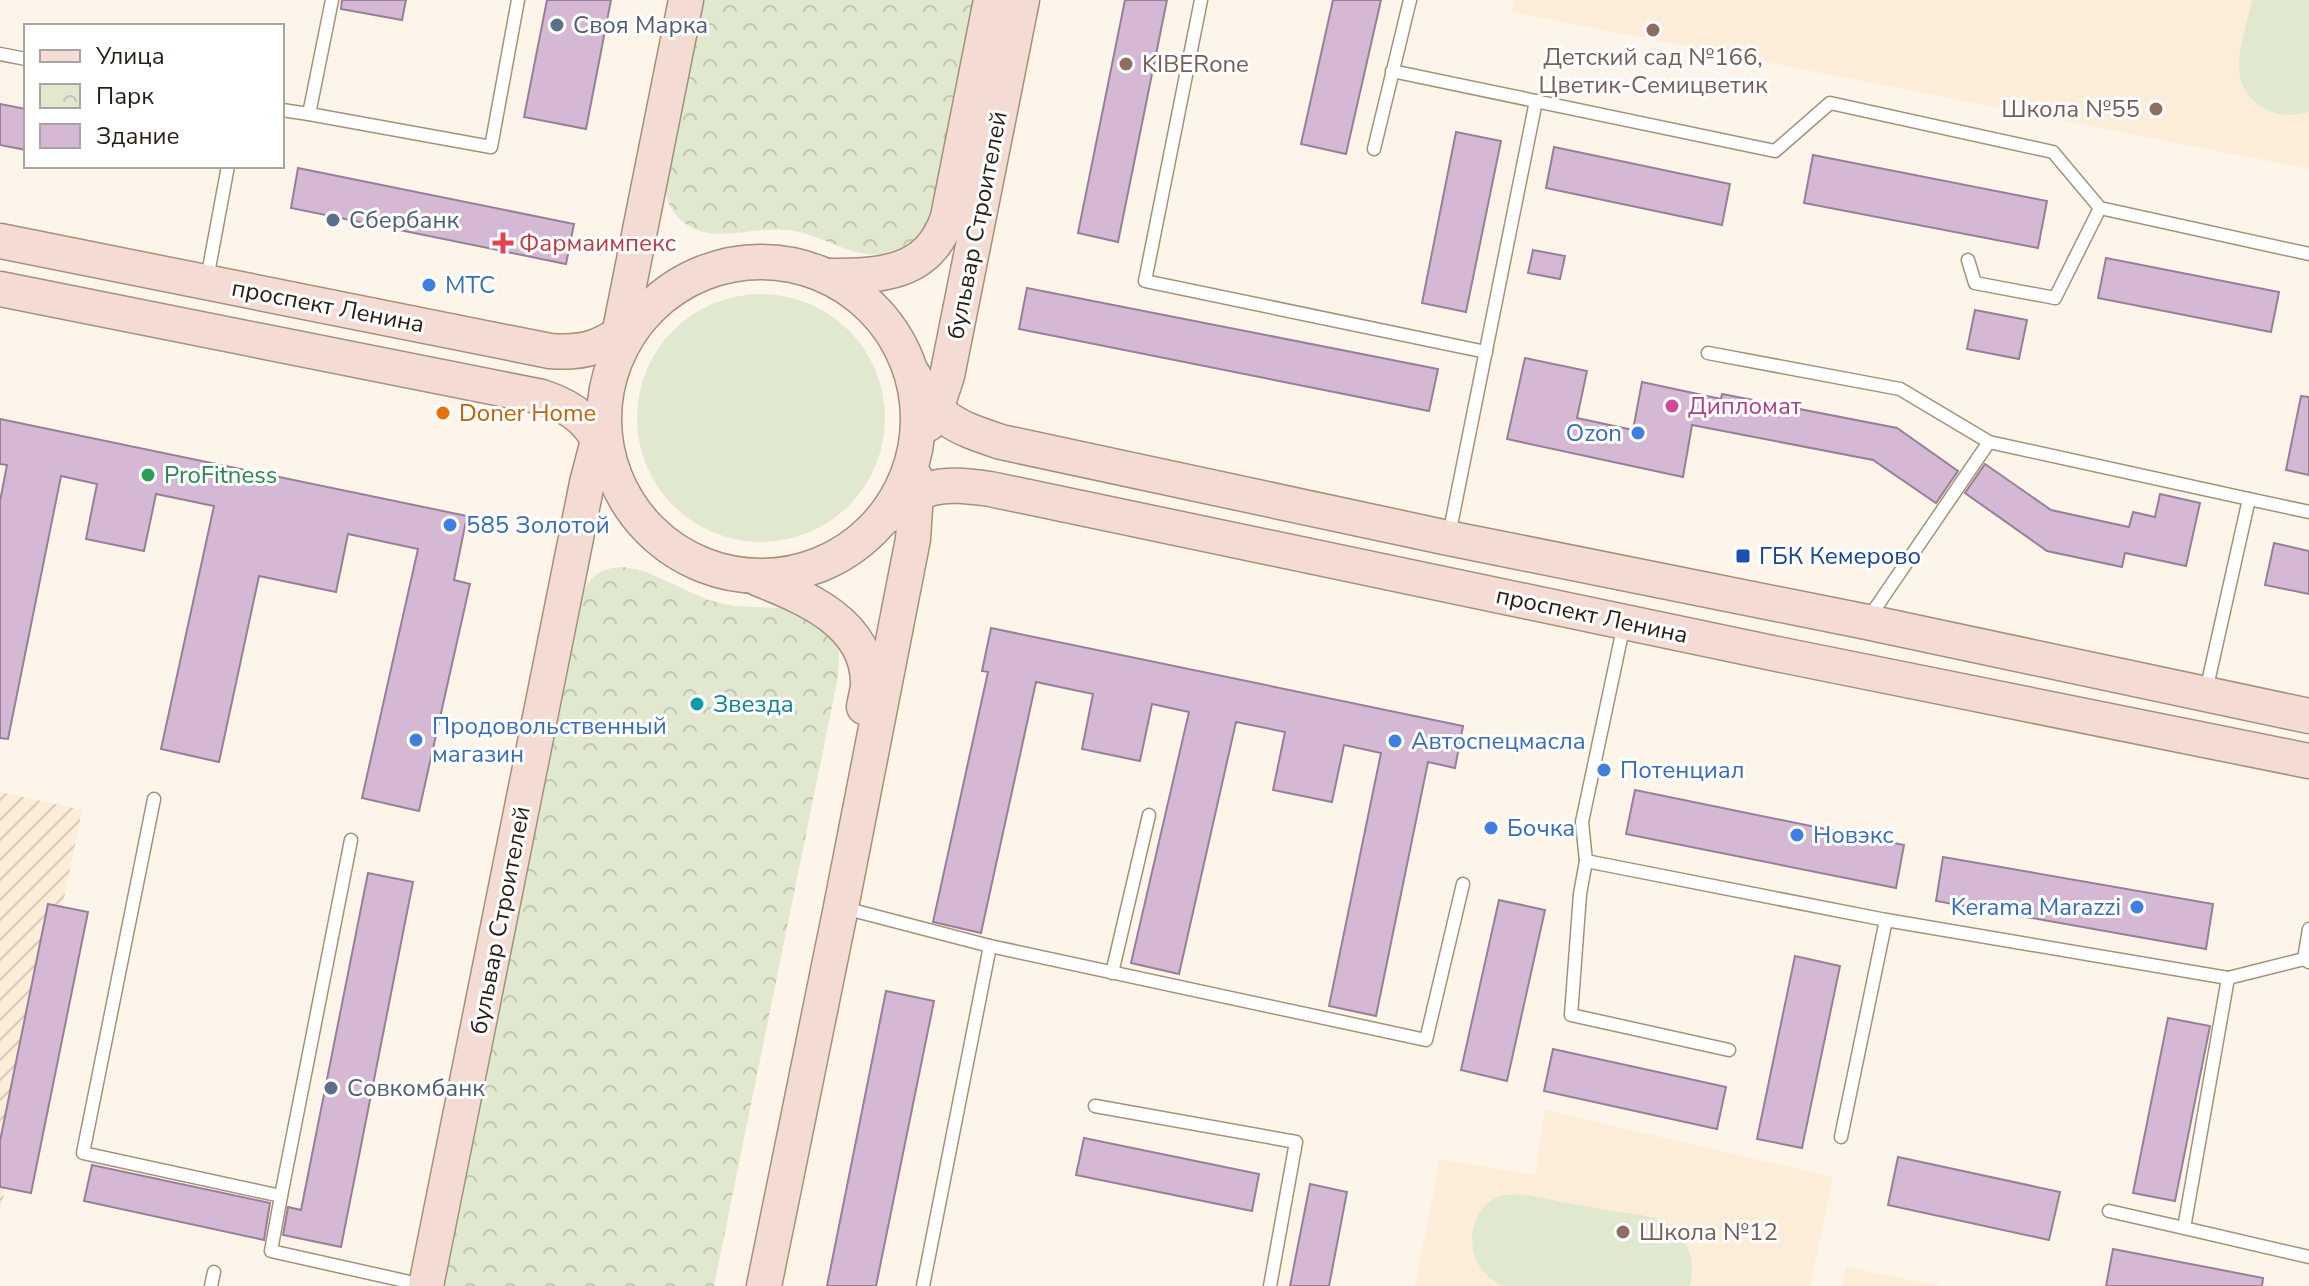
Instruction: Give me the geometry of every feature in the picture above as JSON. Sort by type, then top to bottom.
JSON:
[{"type":"main road","points":[[616,351],[686,0]]},
{"type":"main road","name":"бульвар Строителей","points":[[828,276],[872,276],[896,271],[916,261],[937,241],[948,217],[991,0]]},
{"type":"main road","name":"бульвар Строителей","points":[[914,451],[936,409],[947,376],[1022,0]]},
{"type":"main road","name":"проспект Ленина","points":[[0,241],[550,351],[568,352],[607,343],[616,351],[646,312],[686,281],[706,271],[755,261],[781,262],[828,276],[851,291],[879,317],[936,409],[961,429],[1001,442],[2309,716]]},
{"type":"main road","name":"проспект Ленина","points":[[0,289],[542,397],[570,409],[605,439]]},
{"type":"main road","name":"бульвар Строителей","points":[[426,1286],[587,483],[605,439],[606,396],[616,351]]},
{"type":"main road","points":[[764,1286],[913,539],[916,493],[914,451],[918,421],[912,373]]},
{"type":"main road","points":[[605,439],[618,489],[633,514],[653,534],[697,564],[755,577],[802,596],[828,612],[863,650],[868,684],[746,1286]]},
{"type":"main road","points":[[884,518],[898,496],[914,451]]},
{"type":"main road","name":"проспект Ленина","points":[[755,577],[783,576],[833,559],[861,540],[916,493],[933,486],[953,484],[990,489],[2309,761]]},
{"type":"lane","points":[[309,114],[332,0]]},
{"type":"lane","points":[[284,110],[491,147],[518,0]]},
{"type":"lane","points":[[1201,0],[1145,281],[1486,352]]},
{"type":"lane","points":[[1374,149],[1410,0]]},
{"type":"lane","points":[[0,54],[24,59]]},
{"type":"lane","points":[[1392,71],[1775,151],[1830,103],[2053,152],[2100,208],[2309,254]]},
{"type":"lane","points":[[1448,538],[1536,101]]},
{"type":"lane","points":[[207,282],[228,168]]},
{"type":"lane","points":[[1968,260],[1975,283],[2055,298],[2100,208]]},
{"type":"lane","points":[[1708,353],[1900,389],[1989,442],[2309,512]]},
{"type":"lane","points":[[1867,622],[1989,442]]},
{"type":"lane","points":[[2205,694],[2249,499]]},
{"type":"lane","points":[[1625,621],[1582,822],[1586,861],[1580,894],[1571,1015],[1729,1050]]},
{"type":"lane","points":[[154,799],[83,1153],[281,1196]]},
{"type":"lane","points":[[1112,973],[1149,815]]},
{"type":"lane","points":[[351,840],[271,1251],[426,1286]]},
{"type":"lane","points":[[1586,861],[1886,920],[2228,978],[2306,961],[2309,929]]},
{"type":"lane","points":[[841,907],[990,946],[1426,1040],[1463,884]]},
{"type":"lane","points":[[1841,1137],[1886,920]]},
{"type":"lane","points":[[923,1286],[990,946]]},
{"type":"lane","points":[[2184,1228],[2228,978]]},
{"type":"lane","points":[[1095,1106],[1296,1142],[1270,1286]]},
{"type":"lane","points":[[2109,1211],[2309,1257]]},
{"type":"lane","points":[[211,1286],[214,1272]]},
{"type":"shaded area","name":"Школа №55","points":[[1514,0],[2309,0],[2309,169],[1512,12]]},
{"type":"shaded area","points":[[0,792],[82,810],[0,1214]]},
{"type":"shaded area","name":"Школа №12","points":[[1545,1110],[1833,1177],[1810,1286],[1415,1286],[1440,1159],[1535,1175]]},
{"type":"shaded area","points":[[1846,1267],[1941,1286],[1842,1286]]},
{"type":"green space","points":[[702,0],[974,0],[932,214],[919,235],[889,253],[865,254],[788,230],[706,232],[693,228],[673,212],[668,202],[666,178]]},
{"type":"green space","points":[[2252,0],[2309,0],[2309,111],[2291,115],[2272,112],[2246,91],[2240,78],[2239,64]]},
{"type":"green space","points":[[761,294],[785,296],[809,303],[849,330],[876,370],[883,394],[883,442],[876,466],[849,506],[809,533],[785,540],[761,542],[737,540],[713,533],[673,506],[646,466],[639,442],[637,418],[639,394],[646,370],[673,330],[713,303],[737,296]]},
{"type":"green space","points":[[623,567],[644,571],[708,600],[734,606],[781,608],[804,613],[832,633],[839,651],[838,677],[714,1286],[444,1286],[578,600],[600,572]]},
{"type":"green space","points":[[1520,1194],[1664,1222],[1680,1236],[1690,1255],[1692,1275],[1689,1286],[1501,1286],[1484,1272],[1476,1260],[1472,1239],[1474,1228],[1477,1217],[1491,1201],[1503,1195]]},
{"type":"building","points":[[342,0],[406,0],[402,20],[341,9]]},
{"type":"building","points":[[547,0],[611,0],[586,129],[524,117]]},
{"type":"building","points":[[1125,0],[1167,0],[1118,242],[1078,233]]},
{"type":"building","points":[[1333,0],[1381,0],[1346,154],[1301,144]]},
{"type":"building","points":[[0,104],[24,109],[24,150],[0,145]]},
{"type":"building","points":[[1456,132],[1501,141],[1466,312],[1422,303]]},
{"type":"building","points":[[1554,147],[1730,184],[1722,225],[1546,188]]},
{"type":"building","points":[[1813,155],[2047,201],[2038,248],[1804,203]]},
{"type":"building","points":[[298,168],[574,224],[566,264],[291,208]]},
{"type":"building","points":[[1533,250],[1565,256],[1560,279],[1528,273]]},
{"type":"building","points":[[2106,258],[2279,292],[2271,332],[2098,298]]},
{"type":"building","points":[[1027,288],[1438,369],[1429,411],[1019,329]]},
{"type":"building","points":[[1975,310],[2027,320],[2019,359],[1967,349]]},
{"type":"building","points":[[1525,358],[1587,371],[1577,418],[1633,430],[1642,382],[1721,399],[1722,394],[1897,428],[1958,471],[1936,503],[1873,460],[1692,425],[1683,477],[1507,439]]},
{"type":"building","points":[[2301,396],[2309,397],[2309,475],[2286,470]]},
{"type":"building","points":[[0,419],[467,516],[454,580],[470,584],[419,811],[362,798],[418,549],[348,534],[336,592],[259,576],[219,762],[161,749],[214,506],[156,494],[144,551],[86,539],[97,484],[61,476],[8,739],[0,738],[0,501],[7,465],[0,464]]},
{"type":"building","points":[[1985,464],[2051,510],[2129,527],[2133,512],[2155,517],[2160,494],[2200,503],[2186,566],[2125,553],[2122,567],[2047,551],[1965,493]]},
{"type":"building","points":[[2274,543],[2309,551],[2309,594],[2265,585]]},
{"type":"building","points":[[991,628],[1463,726],[1455,768],[1428,762],[1376,1016],[1329,1006],[1381,753],[1344,745],[1332,802],[1273,790],[1285,732],[1236,722],[1179,974],[1131,963],[1189,712],[1152,704],[1140,761],[1082,749],[1093,694],[1036,682],[981,933],[933,922],[988,672],[982,671]]},
{"type":"building","points":[[1635,790],[1904,845],[1896,888],[1626,834]]},
{"type":"building","points":[[1943,857],[2213,904],[2206,949],[1936,901]]},
{"type":"building","points":[[368,873],[413,882],[341,1247],[283,1235],[288,1207],[301,1210]]},
{"type":"building","points":[[1499,900],[1545,910],[1507,1081],[1461,1070]]},
{"type":"building","points":[[48,904],[88,912],[31,1193],[0,1187],[0,1141]]},
{"type":"building","points":[[1795,956],[1840,966],[1802,1148],[1757,1139]]},
{"type":"building","points":[[886,991],[934,1001],[876,1286],[827,1286]]},
{"type":"building","points":[[2168,1018],[2210,1026],[2175,1201],[2133,1193]]},
{"type":"building","points":[[1553,1049],[1726,1087],[1717,1129],[1544,1091]]},
{"type":"building","points":[[1084,1138],[1259,1174],[1252,1211],[1076,1175]]},
{"type":"building","points":[[1898,1157],[2060,1192],[2049,1240],[1888,1205]]},
{"type":"building","points":[[92,1165],[270,1203],[264,1240],[84,1201]]},
{"type":"building","points":[[1310,1184],[1347,1192],[1329,1286],[1290,1286]]},
{"type":"building","points":[[2113,1249],[2263,1278],[2262,1286],[2106,1286]]},
{"type":"place","name":"Своя Марка","points":[[557,25]]},
{"type":"place","name":"Детский сад №166, Цветик-Семицветик","points":[[1653,30]]},
{"type":"place","name":"KIBERone","points":[[1126,64]]},
{"type":"place","name":"Школа №55","points":[[2156,109]]},
{"type":"place","name":"Сбербанк","points":[[333,220]]},
{"type":"place","name":"Фармаимпекс","points":[[503,243]]},
{"type":"place","name":"МТС","points":[[429,285]]},
{"type":"place","name":"Дипломат","points":[[1672,406]]},
{"type":"place","name":"Doner Home","points":[[443,413]]},
{"type":"place","name":"Ozon","points":[[1638,433]]},
{"type":"place","name":"ProFitness","points":[[148,475]]},
{"type":"place","name":"585 Золотой","points":[[450,525]]},
{"type":"place","name":"ГБК Кемерово","points":[[1743,556]]},
{"type":"place","name":"Звезда","points":[[697,704]]},
{"type":"place","name":"Продовольственный магазин","points":[[416,740]]},
{"type":"place","name":"Автоспецмасла","points":[[1395,741]]},
{"type":"place","name":"Потенциал","points":[[1604,770]]},
{"type":"place","name":"Бочка","points":[[1491,828]]},
{"type":"place","name":"Новэкс","points":[[1797,835]]},
{"type":"place","name":"Kerama Marazzi","points":[[2137,907]]},
{"type":"place","name":"Совкомбанк","points":[[331,1088]]},
{"type":"place","name":"Школа №12","points":[[1623,1232]]}]
